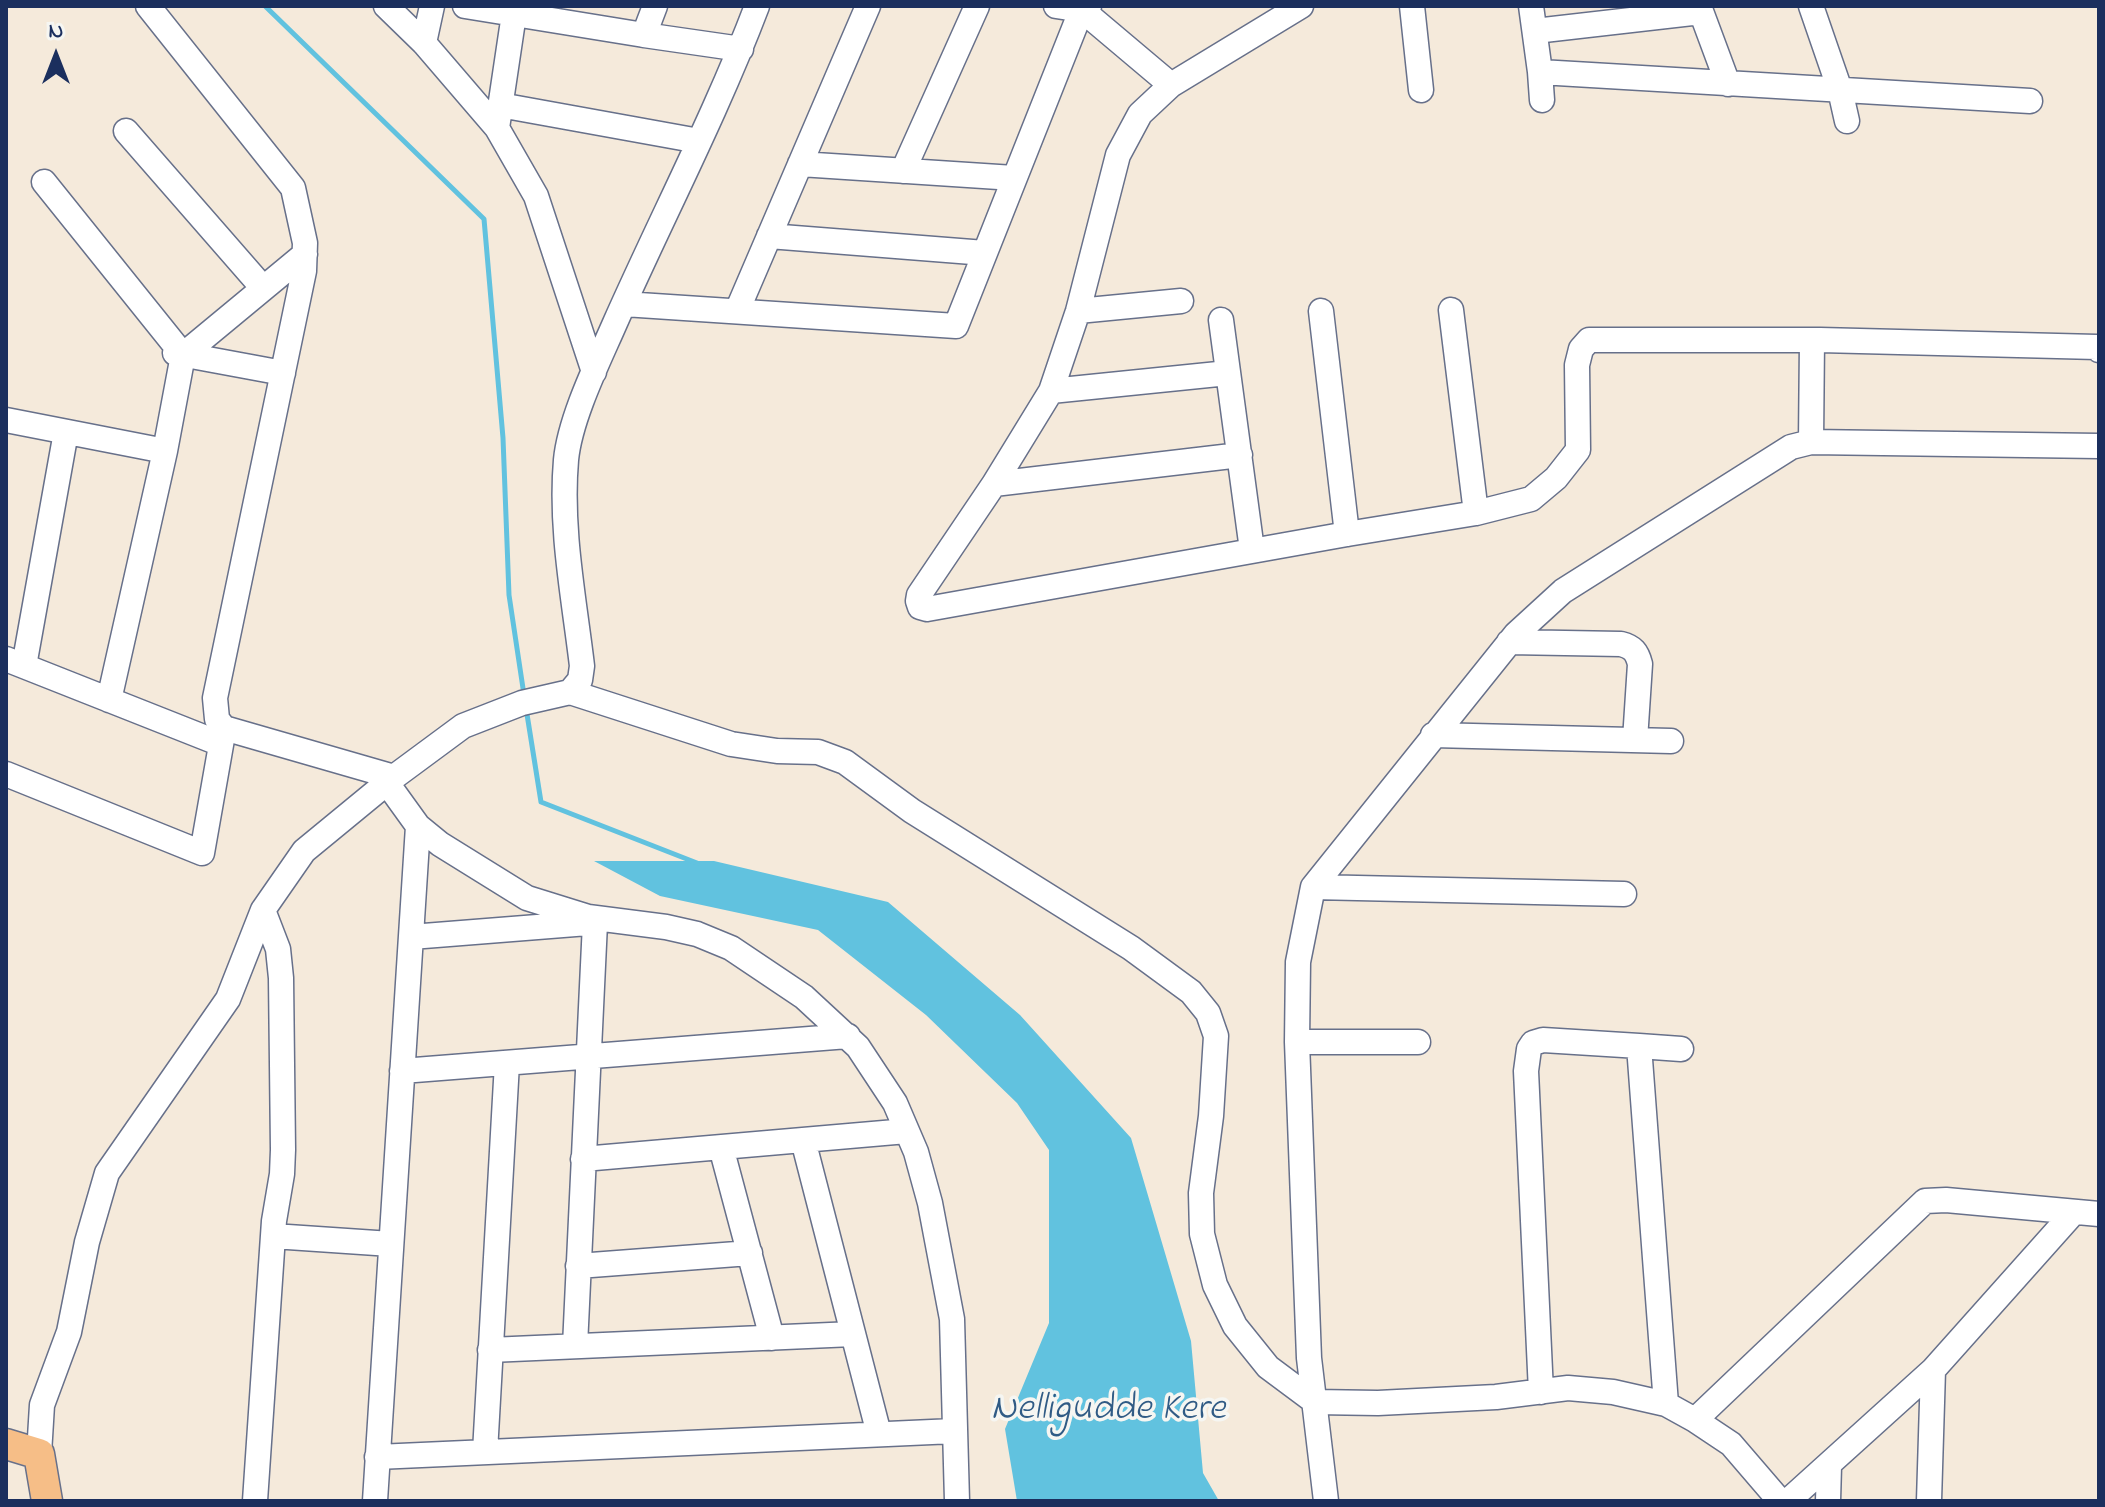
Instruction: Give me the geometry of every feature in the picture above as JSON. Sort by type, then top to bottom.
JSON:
[{"type":"main road","points":[[6,1444],[39,1454],[47,1501]]},
{"type":"street","points":[[6,774],[202,853],[222,736],[215,698],[304,271],[305,243],[293,188],[148,6]]},
{"type":"street","points":[[386,6],[498,117],[536,196],[594,372]]},
{"type":"street","points":[[424,43],[432,6]]},
{"type":"street","points":[[465,6],[741,49]]},
{"type":"street","points":[[644,35],[655,6]]},
{"type":"street","points":[[570,692],[580,680],[582,666],[564,518],[567,457],[586,390],[741,49],[757,6]]},
{"type":"street","points":[[737,311],[868,6]]},
{"type":"street","points":[[903,171],[977,6]]},
{"type":"street","points":[[1056,6],[1085,7],[1171,85]]},
{"type":"street","points":[[1301,6],[1171,85],[1140,114],[1118,155],[1078,311],[1051,391],[994,484],[919,595],[920,607],[927,609],[1476,513],[1531,499],[1556,478],[1578,450],[1577,365],[1581,349],[1589,340],[1812,340],[2097,347],[2099,350]]},
{"type":"street","points":[[1412,6],[1421,90]]},
{"type":"street","points":[[1531,6],[1542,100]]},
{"type":"street","points":[[1811,6],[1840,90],[1847,121]]},
{"type":"street","points":[[624,304],[956,326],[1085,7]]},
{"type":"street","points":[[1535,31],[1700,9],[1728,84]]},
{"type":"street","points":[[498,117],[514,14]]},
{"type":"street","points":[[1540,72],[2030,101]]},
{"type":"street","points":[[498,117],[699,141]]},
{"type":"street","points":[[126,131],[263,288]]},
{"type":"street","points":[[800,164],[1014,178]]},
{"type":"street","points":[[44,182],[172,352],[165,451],[109,700]]},
{"type":"street","points":[[769,236],[985,253]]},
{"type":"street","points":[[172,352],[263,288],[305,254]]},
{"type":"street","points":[[1078,311],[1181,301]]},
{"type":"street","points":[[1451,310],[1476,513]]},
{"type":"street","points":[[1321,311],[1347,534]]},
{"type":"street","points":[[1221,320],[1252,550]]},
{"type":"street","points":[[1811,442],[1812,340]]},
{"type":"street","points":[[172,352],[283,373]]},
{"type":"street","points":[[1051,391],[1228,373]]},
{"type":"street","points":[[6,420],[165,451]]},
{"type":"street","points":[[66,432],[15,663],[109,700],[222,736],[390,780],[418,826],[440,844],[527,898],[588,917],[697,934],[731,948],[804,997],[848,1036],[878,1076],[907,1131],[930,1203],[952,1319],[957,1501]]},
{"type":"street","points":[[1326,1501],[1309,1358],[1297,1042],[1298,962],[1313,887],[1509,642],[1563,591],[1791,447],[1811,442],[2099,446]]},
{"type":"street","points":[[994,484],[1240,455]]},
{"type":"street","points":[[1509,642],[1621,644],[1630,647],[1638,655],[1640,664],[1635,740]]},
{"type":"street","points":[[39,1454],[42,1405],[69,1332],[87,1242],[107,1173],[228,999],[263,910],[304,851],[390,780],[463,726],[522,703],[570,692],[731,744],[777,751],[818,752],[845,762],[912,811],[1131,948],[1191,992],[1208,1013],[1216,1036],[1211,1116],[1201,1193],[1202,1234],[1215,1285],[1235,1326],[1268,1367],[1315,1402],[1378,1403],[1496,1397],[1568,1388],[1613,1392],[1666,1404],[1695,1420],[1731,1444],[1780,1501]]},
{"type":"street","points":[[1433,735],[1671,741]]},
{"type":"street","points":[[375,1501],[418,826]]},
{"type":"street","points":[[1313,887],[1624,894]]},
{"type":"street","points":[[255,1501],[273,1236],[283,1150],[281,978],[278,949],[263,910]]},
{"type":"street","points":[[411,937],[625,921]]},
{"type":"street","points":[[575,1346],[595,923]]},
{"type":"street","points":[[402,1071],[848,1036]]},
{"type":"street","points":[[1541,1392],[1526,1071],[1529,1049],[1533,1043],[1543,1040],[1681,1049]]},
{"type":"street","points":[[1297,1042],[1418,1042]]},
{"type":"street","points":[[1639,1046],[1666,1404]]},
{"type":"street","points":[[485,1452],[507,1063]]},
{"type":"street","points":[[583,1159],[907,1131]]},
{"type":"street","points":[[803,1140],[879,1434]]},
{"type":"street","points":[[721,1147],[772,1338]]},
{"type":"street","points":[[1695,1420],[1925,1201],[1946,1200],[2099,1214]]},
{"type":"street","points":[[1788,1501],[1933,1370],[2074,1212]]},
{"type":"street","points":[[273,1236],[391,1244]]},
{"type":"street","points":[[578,1266],[750,1253]]},
{"type":"street","points":[[490,1350],[853,1334]]},
{"type":"street","points":[[1929,1501],[1933,1370]]},
{"type":"street","points":[[377,1457],[954,1431]]},
{"type":"street","points":[[1828,1501],[1829,1466]]},
{"type":"water","name":"Nelligudde Kere","points":[[594,861],[714,861],[888,902],[1020,1015],[1131,1138],[1191,1341],[1203,1473],[1219,1501],[1017,1501],[1005,1429],[1049,1323],[1049,1150],[1017,1103],[926,1015],[818,930],[660,896]]},
{"type":"waterway","points":[[265,6],[484,219],[503,438],[509,595],[524,695]]},
{"type":"waterway","points":[[526,708],[541,802],[697,863]]}]
